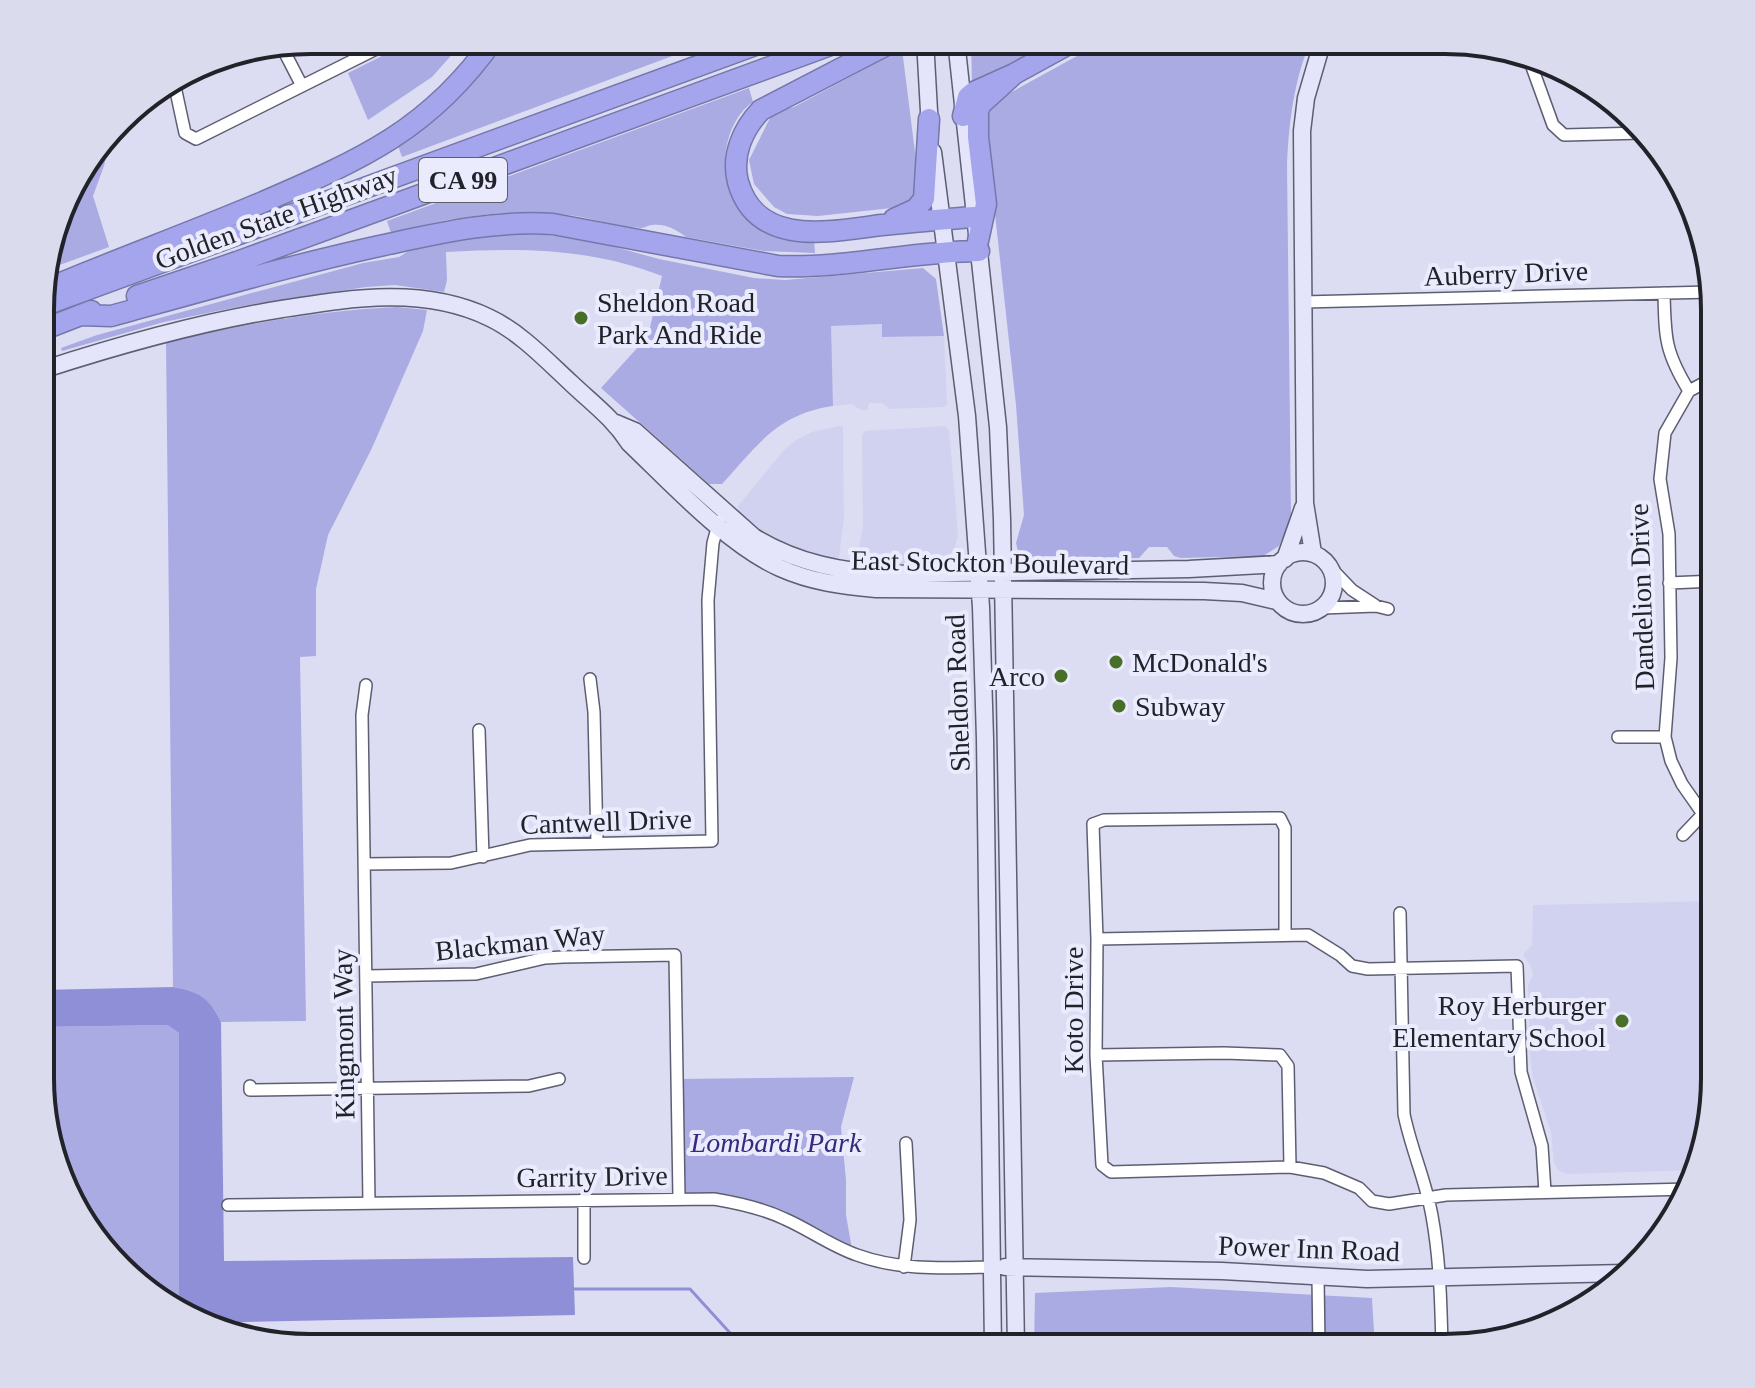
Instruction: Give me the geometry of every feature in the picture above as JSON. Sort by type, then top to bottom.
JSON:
[{"type":"highway","points":[[55,286],[208,226],[349,165],[404,131],[431,110],[482,54]]},
{"type":"highway","name":"Golden State Highway","points":[[55,301],[730,54]]},
{"type":"highway","name":"Golden State Highway","points":[[54,325],[237,262],[805,54]]},
{"type":"highway","points":[[868,54],[761,110],[751,120],[743,134],[736,164],[737,180],[751,207],[778,227],[811,234],[974,217]]},
{"type":"highway","points":[[963,116],[968,97],[974,92],[1049,55]]},
{"type":"highway","points":[[80,315],[111,316],[295,265],[452,230],[517,222],[553,224],[778,266],[804,266],[978,246],[986,204],[978,111],[981,104],[1014,74]]},
{"type":"highway","points":[[875,226],[916,209],[924,199],[929,119]]},
{"type":"main road","name":"Sheldon Road","points":[[926,55],[929,119],[967,416],[980,591],[984,671],[993,1334]]},
{"type":"main road","name":"Sheldon Road","points":[[957,55],[998,427],[1004,570],[1016,1334]]},
{"type":"main road","points":[[1313,553],[1305,503],[1302,131],[1306,98],[1319,55]]},
{"type":"main road","name":"East Stockton Boulevard","points":[[54,366],[200,324],[355,298],[407,297],[444,302],[492,319],[539,353],[616,423],[629,443],[721,519],[743,548],[779,568],[808,579],[876,589],[1229,592],[1276,601]]},
{"type":"main road","points":[[1282,562],[1293,554],[1313,553],[1328,565],[1333,574],[1333,593],[1322,608],[1303,614],[1289,610],[1276,601],[1272,586],[1305,503]]},
{"type":"main road","name":"East Stockton Boulevard","points":[[721,519],[740,527],[773,549],[822,567],[846,571],[892,574],[1189,569],[1282,562]]},
{"type":"main road","points":[[1083,590],[1108,582],[1179,581],[1187,577],[1189,569]]},
{"type":"main road","name":"Power Inn Road","points":[[992,1267],[1222,1271],[1318,1277],[1440,1278],[1610,1273]]},
{"type":"street","points":[[176,92],[185,133],[196,139],[366,54]]},
{"type":"street","points":[[286,55],[302,86]]},
{"type":"street","points":[[1533,70],[1553,125],[1559,133],[1630,133]]},
{"type":"street","name":"Auberry Drive","points":[[1303,302],[1700,292]]},
{"type":"street","points":[[1664,293],[1665,341],[1672,364],[1689,391],[1701,385]]},
{"type":"street","name":"Dandelion Drive","points":[[1689,391],[1665,433],[1660,479],[1669,534],[1671,658],[1665,737],[1671,761],[1682,784],[1700,810]]},
{"type":"street","name":"Cantwell Drive","points":[[364,864],[451,863],[530,845],[712,841],[708,600],[711,557],[721,519]]},
{"type":"street","points":[[1328,565],[1352,590],[1376,606]]},
{"type":"street","points":[[1669,583],[1701,582]]},
{"type":"street","points":[[1322,608],[1376,606],[1388,609]]},
{"type":"street","points":[[590,679],[594,712],[597,843]]},
{"type":"street","name":"Kingmont Way","points":[[366,685],[362,715],[369,1203]]},
{"type":"street","points":[[479,730],[483,857]]},
{"type":"street","points":[[1618,737],[1665,737]]},
{"type":"street","points":[[1683,835],[1700,817]]},
{"type":"street","name":"Koto Drive","points":[[1285,935],[1285,828],[1280,818],[1104,820],[1093,824],[1097,939],[1096,1055],[1102,1165],[1111,1172],[1290,1167],[1324,1173],[1359,1188],[1372,1201],[1401,1204],[1446,1195],[1675,1189]]},
{"type":"street","points":[[1400,913],[1404,1114],[1428,1198],[1440,1278],[1442,1334]]},
{"type":"street","points":[[1097,939],[1308,935],[1352,966],[1401,969],[1517,966],[1521,1072],[1542,1146],[1545,1192]]},
{"type":"street","name":"Blackman Way","points":[[366,976],[476,974],[545,958],[675,955],[679,1198]]},
{"type":"street","points":[[1096,1055],[1280,1055],[1288,1066],[1290,1167]]},
{"type":"street","points":[[250,1086],[250,1090],[529,1086],[559,1079]]},
{"type":"street","points":[[904,1267],[910,1220],[906,1143]]},
{"type":"street","points":[[584,1199],[584,1258]]},
{"type":"street","name":"Garrity Drive","points":[[228,1205],[714,1199],[761,1209],[857,1255],[904,1267],[992,1267]]},
{"type":"street","points":[[1318,1277],[1319,1334]]},
{"type":"shaded area","points":[[882,324],[883,337],[944,336],[947,404],[944,407],[890,409],[882,403],[869,403],[867,410],[861,410],[852,404],[833,406],[830,326]]},
{"type":"shaded area","points":[[945,426],[949,430],[958,536],[954,550],[941,562],[926,565],[859,564],[863,525],[862,436],[865,431]]},
{"type":"shaded area","points":[[843,427],[844,518],[839,557],[832,561],[785,544],[756,528],[738,515],[738,506],[783,451],[796,440],[812,432]]},
{"type":"shaded area","name":"Roy Herburger Elementary School","points":[[1700,901],[1700,1095],[1696,1128],[1684,1170],[1568,1174],[1559,1171],[1554,1163],[1551,1132],[1533,1078],[1530,1056],[1528,985],[1533,975],[1523,954],[1532,945],[1533,905]]},
{"type":"shaded area","points":[[173,987],[203,997],[212,1007],[221,1022],[224,1261],[573,1257],[575,1315],[235,1322],[182,1300],[179,1298],[179,1033],[168,1025],[55,1027],[55,990]]},
{"type":"green space","points":[[386,54],[452,54],[432,77],[368,120],[348,73]]},
{"type":"green space","points":[[486,54],[677,54],[402,157],[397,143]]},
{"type":"green space","points":[[892,55],[903,55],[919,184],[916,197],[901,207],[818,216],[787,214],[774,207],[754,184],[749,160],[771,116],[794,107]]},
{"type":"green space","points":[[971,55],[1028,55],[975,85],[972,83]]},
{"type":"green space","points":[[1079,55],[1306,55],[1293,101],[1287,164],[1291,519],[1279,546],[1263,556],[1181,558],[1174,556],[1167,547],[1149,547],[1139,558],[1035,559],[1022,556],[1018,551],[1016,543],[1024,515],[1016,405],[985,123],[987,108]]},
{"type":"green space","points":[[749,88],[753,102],[738,117],[726,149],[730,186],[751,220],[761,229],[783,238],[814,240],[815,253],[763,251],[686,237],[662,225],[641,228],[545,213],[478,215],[391,233],[387,221]]},
{"type":"green space","points":[[106,156],[93,196],[109,247],[58,265],[73,212],[88,182]]},
{"type":"green space","points":[[504,233],[593,241],[659,259],[754,278],[785,280],[923,268],[936,279],[944,336],[882,337],[882,324],[831,326],[833,406],[797,416],[770,433],[722,484],[709,484],[601,388],[648,336],[662,276],[609,260],[529,250],[446,252],[444,292],[395,285],[366,287],[237,307],[164,322],[62,351],[61,348],[97,335],[363,263],[399,257],[415,247]]},
{"type":"green space","points":[[397,307],[427,310],[423,331],[372,448],[328,535],[316,589],[316,656],[300,657],[306,1021],[221,1022],[203,997],[173,987],[166,342],[281,319]]},
{"type":"green space","points":[[169,1025],[179,1033],[179,1298],[129,1259],[107,1234],[80,1191],[59,1128],[55,1095],[55,1027]]},
{"type":"green space","name":"Lombardi Park","points":[[854,1077],[841,1127],[846,1215],[852,1249],[776,1211],[679,1198],[677,1079]]},
{"type":"green space","points":[[1171,1287],[1372,1298],[1374,1334],[1034,1334],[1035,1293]]},
{"type":"waterway","points":[[573,1289],[690,1289],[730,1333]]},
{"type":"place","name":"Sheldon Road Park And Ride","points":[[581,318]]},
{"type":"place","name":"McDonald's","points":[[1116,662]]},
{"type":"place","name":"Arco","points":[[1061,676]]},
{"type":"place","name":"Subway","points":[[1119,706]]},
{"type":"place","name":"Roy Herburger Elementary School","points":[[1622,1021]]}]
